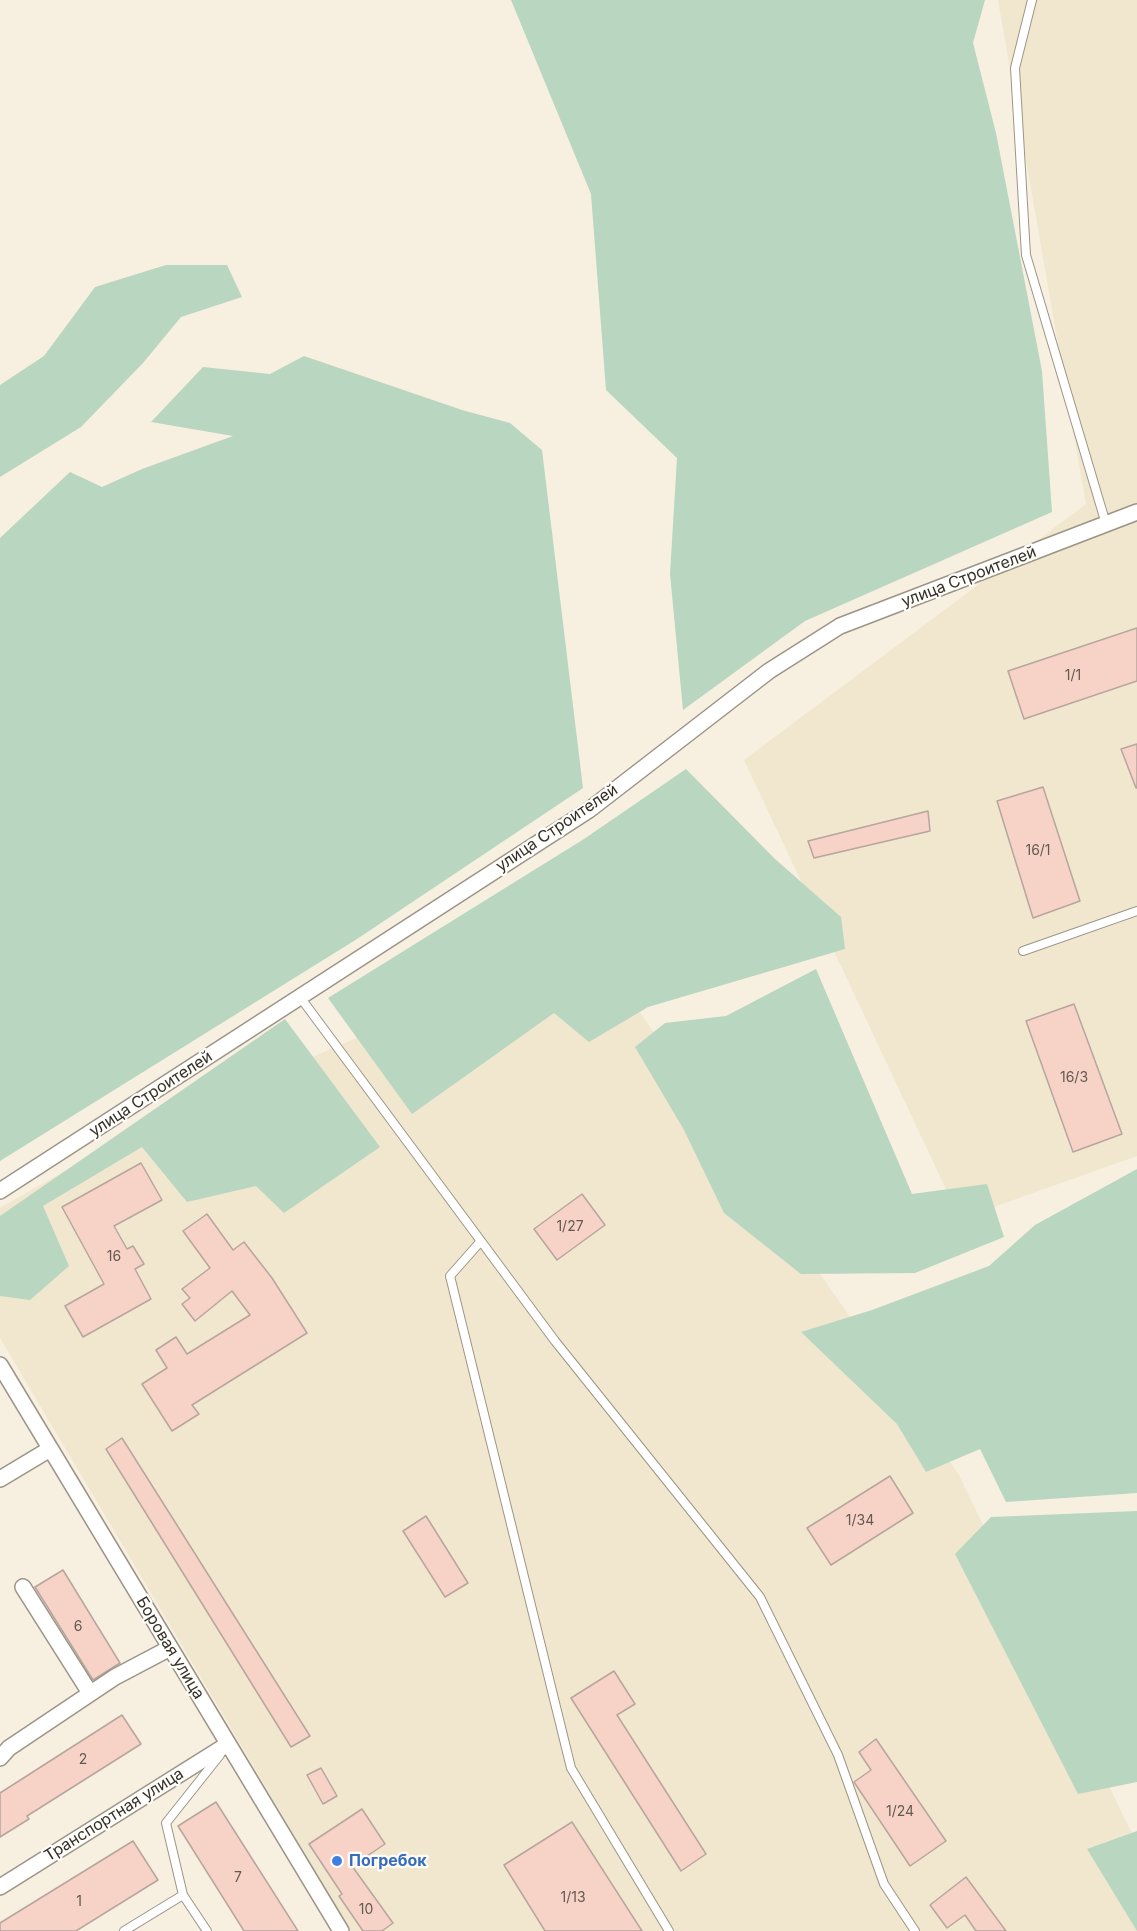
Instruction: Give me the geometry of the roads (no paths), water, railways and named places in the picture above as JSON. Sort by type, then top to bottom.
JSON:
[{"type":"street","name":"улица Строителей","points":[[0,1191],[589,810],[770,670],[840,626],[1137,512]]},
{"type":"street","name":"Боровая улица","points":[[0,1365],[341,1931]]},
{"type":"street","points":[[0,1479],[50,1449]]},
{"type":"street","points":[[23,1587],[90,1693]]},
{"type":"street","points":[[0,1758],[9,1748],[90,1693],[170,1648]]},
{"type":"street","name":"Транспортная улица","points":[[0,1887],[228,1744]]},
{"type":"lane","points":[[1032,0],[1015,68],[1026,255],[1106,524]]},
{"type":"lane","points":[[1023,951],[1137,911]]},
{"type":"lane","points":[[300,997],[555,1341],[760,1597],[838,1755],[884,1884],[915,1931]]},
{"type":"lane","points":[[481,1241],[450,1276],[571,1768],[669,1931]]},
{"type":"lane","points":[[207,1931],[183,1895],[166,1823],[228,1744]]},
{"type":"lane","points":[[124,1931],[183,1895]]},
{"type":"place","name":"Погребок","points":[[337,1861]]}]
